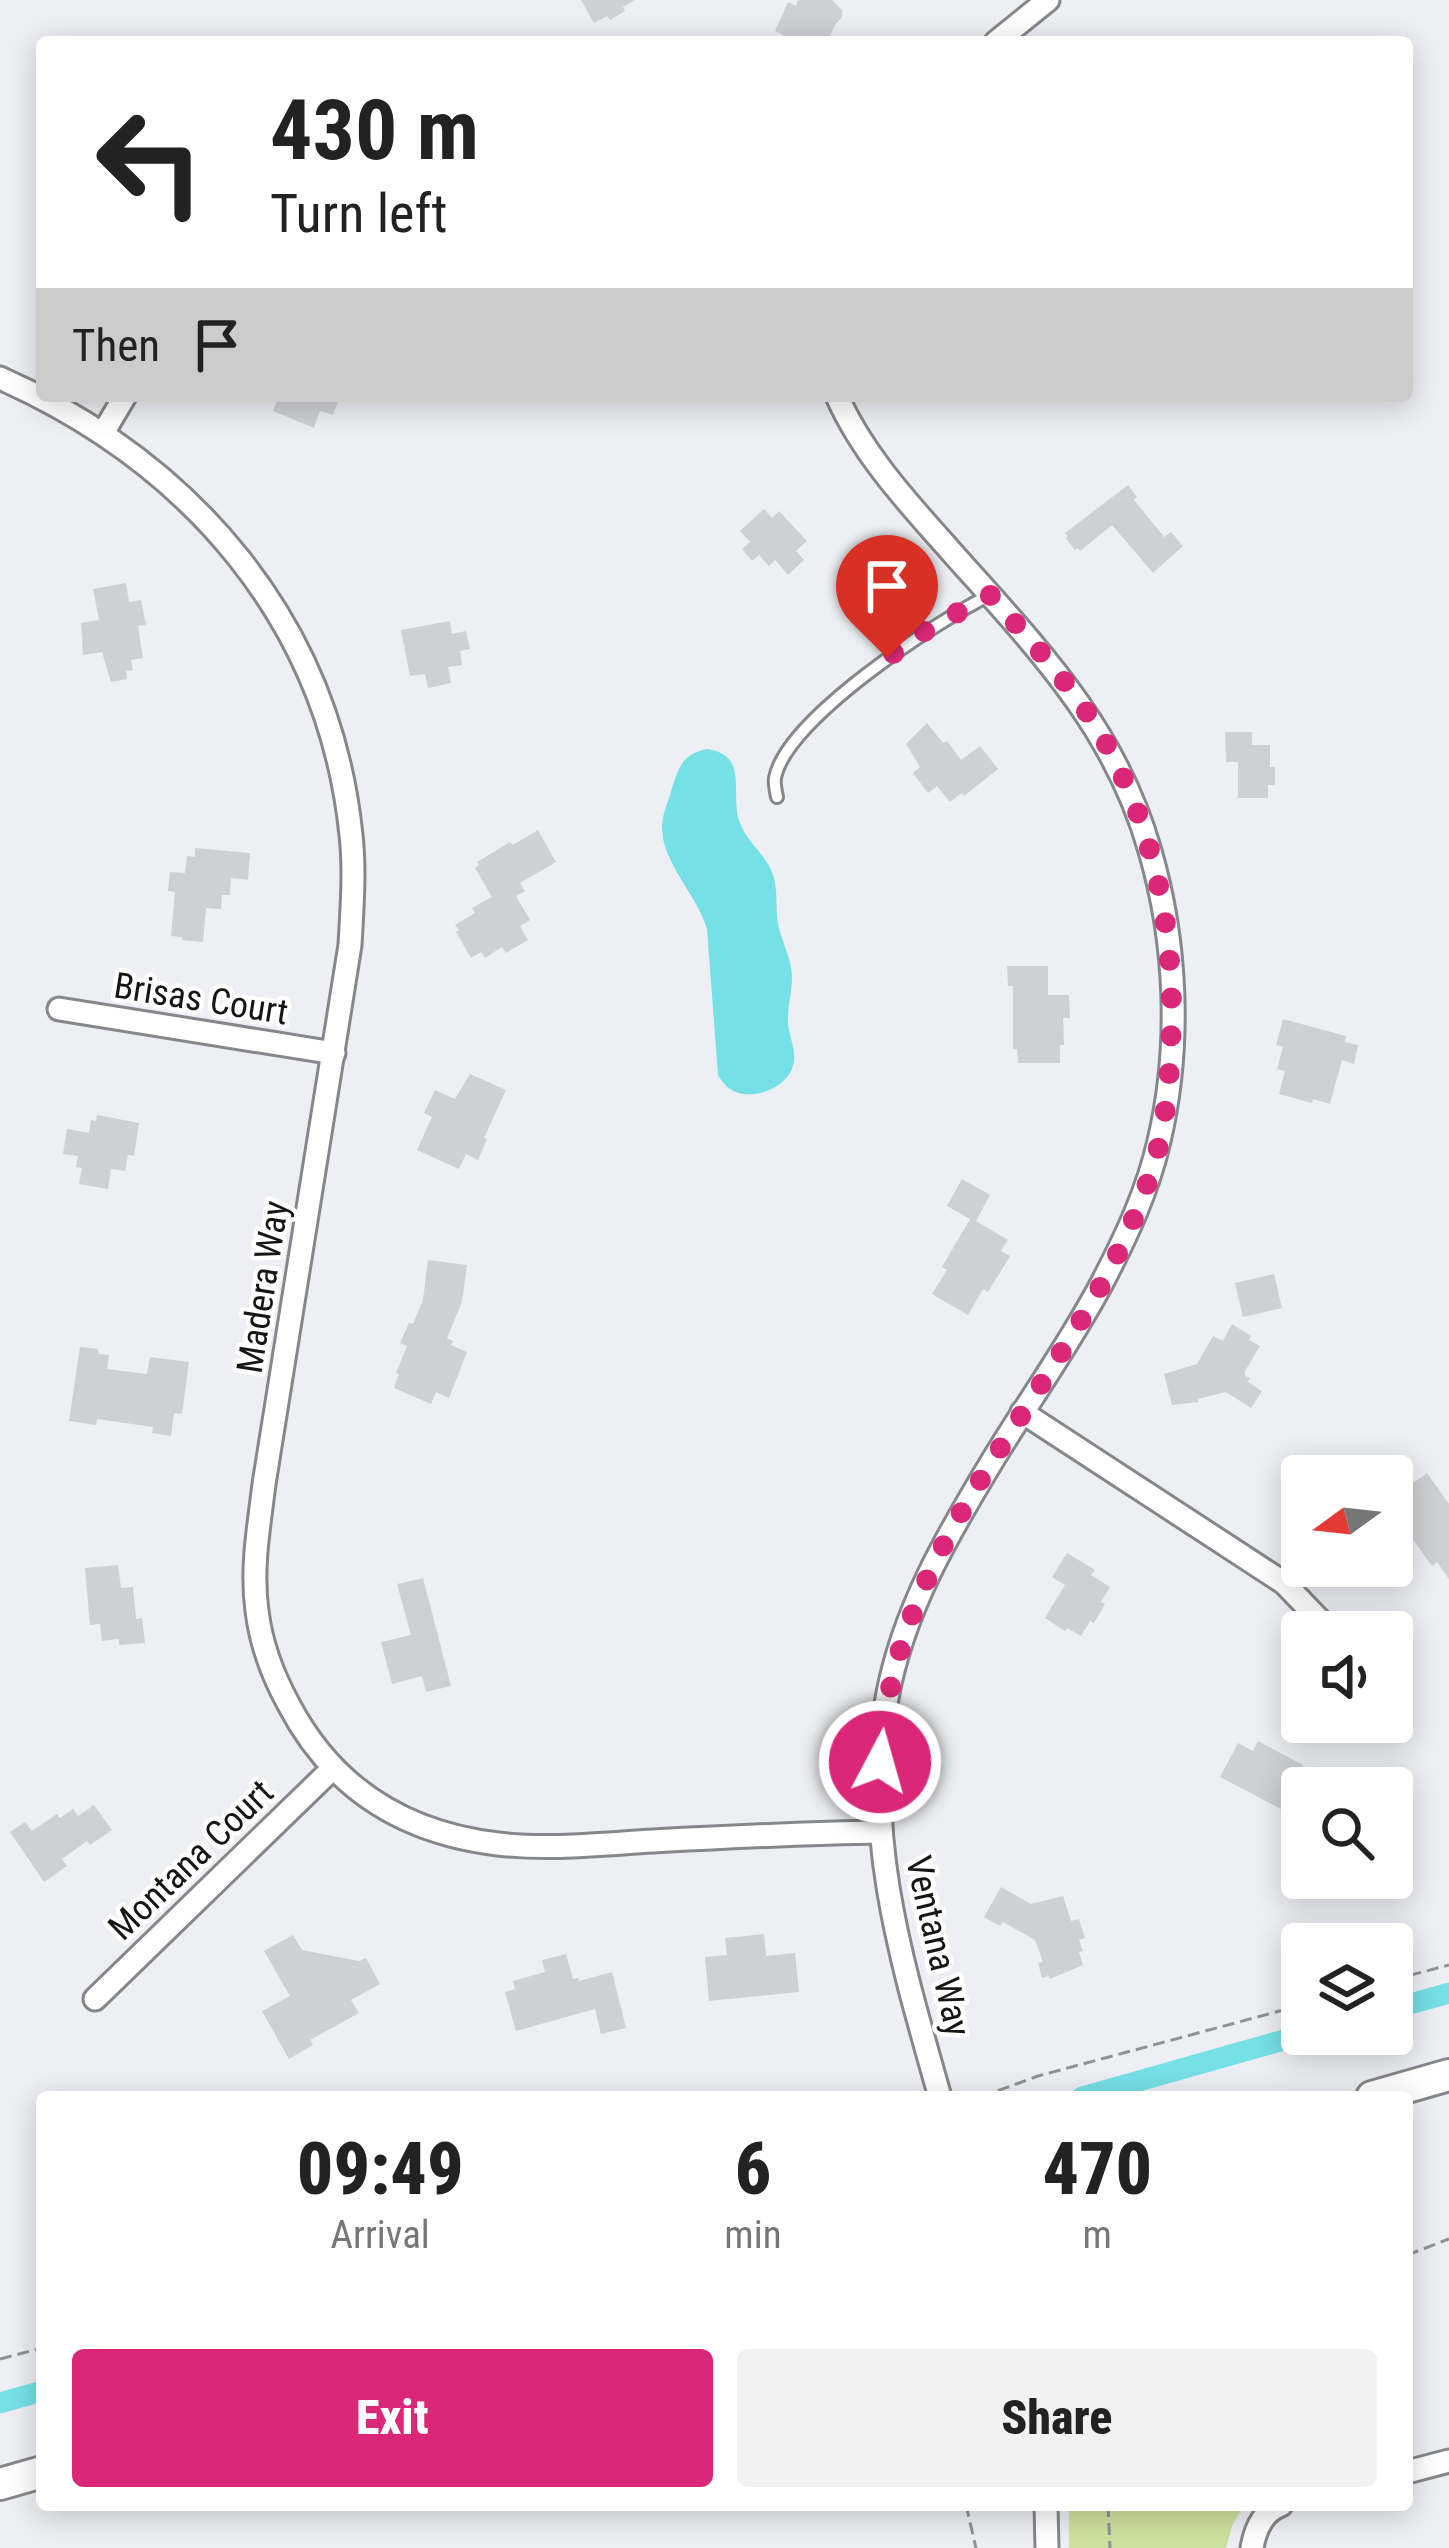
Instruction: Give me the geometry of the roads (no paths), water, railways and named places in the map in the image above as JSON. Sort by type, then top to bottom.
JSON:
[{"type":"main road","points":[[1393,2091],[1449,2075]]},
{"type":"main road","points":[[0,2484],[36,2474]]},
{"type":"street","points":[[1003,36],[1048,0]]},
{"type":"street","name":"Madera Way","points":[[0,378],[36,396]]},
{"type":"street","name":"Madera Way","points":[[49,402],[104,433],[190,501],[250,571],[295,649],[322,711],[344,789],[352,854],[350,945],[256,1546],[262,1640],[280,1689],[313,1748],[332,1769],[388,1811],[441,1834],[496,1844],[880,1832]]},
{"type":"street","points":[[104,433],[122,402]]},
{"type":"street","name":"Ventana Way","points":[[840,402],[913,510],[990,595],[1102,736],[1150,850],[1164,910],[1172,978],[1162,1127],[1134,1215],[1101,1285],[942,1545],[907,1623],[887,1697],[878,1788],[880,1832],[894,1928],[938,2091]]},
{"type":"street","name":"Brisas Court","points":[[59,1009],[334,1053]]},
{"type":"street","points":[[1022,1412],[1284,1583],[1311,1611]]},
{"type":"street","name":"Montana Court","points":[[95,1999],[332,1769]]},
{"type":"street","points":[[1413,2471],[1449,2461]]},
{"type":"street","points":[[1046,2511],[1047,2548]]},
{"type":"street","points":[[1252,2548],[1259,2524],[1270,2511]]},
{"type":"lane","points":[[776,796],[775,777],[784,758],[830,705],[931,627],[990,595]]},
{"type":"water","points":[[707,749],[729,759],[733,767],[740,823],[773,877],[778,924],[792,971],[788,1018],[794,1063],[786,1079],[755,1094],[733,1091],[718,1075],[707,929],[663,839],[664,815],[680,767],[692,754]]},
{"type":"waterway","points":[[1413,2003],[1449,1993]]},
{"type":"waterway","points":[[1103,2091],[1281,2041]]},
{"type":"waterway","points":[[0,2403],[36,2393]]}]
